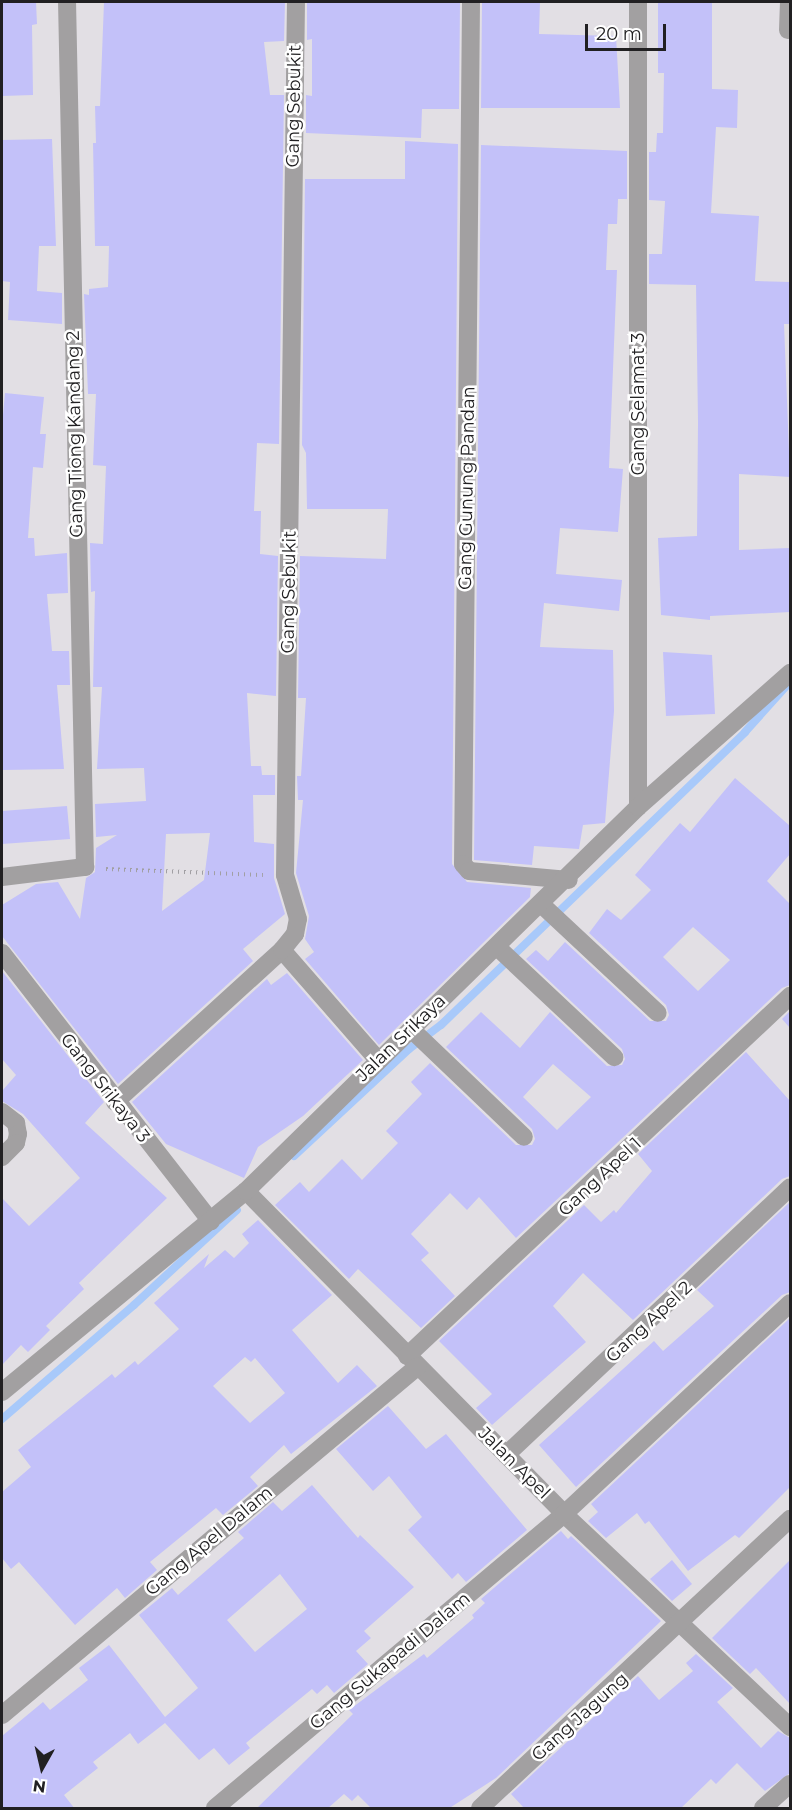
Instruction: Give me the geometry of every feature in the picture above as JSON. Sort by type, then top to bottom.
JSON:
[{"type":"street","name":"Gang Tiong Kandang 2","points":[[67,2],[85,867]]},
{"type":"street","name":"Gang Sebukit","points":[[115,1102],[282,950],[295,934],[298,919],[285,874],[296,2]]},
{"type":"street","name":"Gang Gunung Pandan","points":[[471,2],[463,864],[469,871],[568,880]]},
{"type":"street","name":"Gang Selamat 3","points":[[638,2],[638,807]]},
{"type":"street","points":[[788,30],[789,2]]},
{"type":"street","name":"Jalan Srikaya","points":[[2,1392],[246,1191],[378,1060],[568,880],[638,807],[790,673]]},
{"type":"street","points":[[2,877],[85,867]]},
{"type":"street","points":[[542,905],[658,1013]]},
{"type":"street","points":[[497,947],[614,1057]]},
{"type":"street","points":[[282,950],[378,1060]]},
{"type":"street","name":"Gang Srikaya 3","points":[[2,953],[115,1102],[211,1221]]},
{"type":"street","name":"Gang Apel 1","points":[[412,1361],[790,996]]},
{"type":"street","points":[[411,1029],[524,1137]]},
{"type":"street","points":[[2,1112],[16,1123],[18,1134],[16,1143],[2,1157]]},
{"type":"street","name":"Gang Apel 2","points":[[506,1455],[790,1187]]},
{"type":"street","name":"Jalan Apel","points":[[246,1191],[564,1514],[680,1626],[790,1727]]},
{"type":"street","name":"Gang Sukapadi Dalam","points":[[215,1809],[564,1514],[790,1303]]},
{"type":"street","name":"Gang Apel Dalam","points":[[2,1716],[412,1361]]},
{"type":"street","name":"Gang Jagung","points":[[480,1809],[680,1626],[790,1519]]},
{"type":"street","points":[[763,1809],[790,1784]]},
{"type":"path","points":[[85,867],[231,876],[285,874]]},
{"type":"building","points":[[2,2],[36,2],[37,24],[32,25],[33,95],[2,96]]},
{"type":"building","points":[[104,2],[285,2],[284,41],[264,42],[270,95],[284,95],[279,444],[257,443],[254,511],[261,511],[260,554],[278,556],[276,696],[247,693],[251,766],[261,766],[262,775],[275,775],[275,795],[253,795],[254,842],[274,844],[274,878],[285,914],[243,949],[253,961],[118,1084],[2,936],[2,905],[36,884],[58,882],[80,919],[86,878],[95,872],[96,848],[117,835],[96,837],[95,804],[146,801],[144,768],[97,769],[102,687],[93,687],[95,591],[91,592],[90,543],[103,544],[106,466],[93,465],[96,394],[88,394],[84,294],[89,295],[89,289],[108,287],[109,246],[95,246],[93,143],[96,143],[95,106],[100,106]],"holes":[[[210,833],[204,880],[162,911],[166,834]]]},
{"type":"building","points":[[307,2],[460,2],[459,109],[422,109],[421,138],[306,133],[306,95],[312,96],[312,39],[307,40]]},
{"type":"building","points":[[482,2],[540,2],[539,34],[616,36],[620,108],[481,108]]},
{"type":"building","points":[[658,2],[712,2],[712,89],[738,90],[737,128],[716,127],[711,213],[759,216],[755,281],[790,282],[790,324],[784,324],[790,477],[739,474],[739,550],[790,548],[790,612],[710,616],[710,620],[661,615],[658,538],[697,536],[698,422],[696,285],[649,284],[649,254],[662,254],[665,201],[649,200],[649,152],[656,152],[657,133],[663,133],[664,73],[658,73]]},
{"type":"building","points":[[52,139],[56,246],[39,246],[37,291],[62,293],[62,324],[8,320],[10,282],[2,281],[2,140]]},
{"type":"building","points":[[405,141],[458,144],[452,864],[467,882],[531,888],[530,897],[379,1045],[305,959],[314,952],[305,939],[309,916],[296,873],[303,800],[298,800],[297,776],[301,776],[306,698],[298,698],[300,556],[386,559],[388,509],[307,509],[306,453],[302,445],[305,179],[405,179]]},
{"type":"building","points":[[481,145],[627,151],[627,199],[618,199],[617,224],[608,224],[606,270],[617,270],[609,468],[623,469],[618,532],[560,528],[556,574],[622,580],[619,611],[544,603],[540,647],[613,650],[614,711],[605,823],[583,825],[579,849],[534,846],[532,865],[474,860]]},
{"type":"building","points":[[5,393],[44,397],[40,434],[46,434],[43,468],[33,467],[28,538],[34,538],[35,556],[67,553],[68,593],[47,594],[52,651],[69,651],[70,685],[57,685],[64,769],[3,770],[2,426]]},
{"type":"building","points":[[663,652],[712,655],[715,714],[666,716]]},
{"type":"building","points":[[735,778],[790,826],[790,854],[767,881],[790,904],[790,985],[782,988],[516,1238],[479,1197],[467,1210],[450,1193],[411,1234],[429,1253],[421,1260],[455,1296],[421,1328],[358,1269],[349,1279],[275,1205],[300,1182],[309,1192],[342,1159],[362,1180],[398,1143],[386,1131],[422,1094],[411,1082],[430,1063],[516,1145],[532,1145],[535,1139],[532,1129],[446,1047],[481,1012],[520,1048],[550,1012],[607,1066],[622,1065],[625,1059],[622,1049],[526,959],[536,950],[548,961],[565,942],[650,1021],[666,1021],[669,1015],[666,1005],[589,933],[607,909],[621,920],[651,890],[635,875],[680,823],[690,832]],"holes":[[[693,927],[730,960],[698,991],[663,957]],[[553,1064],[591,1097],[557,1130],[523,1097]]]},
{"type":"building","points":[[67,806],[70,839],[2,844],[2,811]]},
{"type":"building","points":[[2,971],[104,1102],[85,1123],[167,1198],[79,1283],[84,1289],[46,1326],[50,1330],[28,1352],[21,1345],[2,1365],[2,1198],[29,1226],[80,1178],[23,1114],[2,1101],[2,1091],[16,1075],[2,1059]]},
{"type":"building","points":[[287,973],[363,1060],[303,1116],[258,1147],[244,1178],[166,1144],[132,1102],[267,979],[271,985]]},
{"type":"building","points":[[790,1011],[790,1028],[782,1019]]},
{"type":"building","points":[[746,1052],[790,1101],[790,1176],[782,1179],[633,1320],[583,1273],[553,1306],[586,1342],[492,1425],[476,1408],[492,1394],[439,1341],[584,1205],[601,1222],[614,1210],[616,1213],[652,1171],[638,1154]]},
{"type":"building","points":[[790,1202],[790,1292],[782,1295],[576,1487],[539,1445],[654,1341],[663,1351],[714,1306],[697,1290]]},
{"type":"building","points":[[258,1220],[332,1295],[292,1330],[338,1383],[357,1365],[377,1386],[291,1454],[284,1445],[250,1477],[258,1486],[223,1515],[216,1508],[150,1562],[157,1570],[125,1598],[117,1588],[75,1625],[19,1562],[11,1569],[2,1558],[2,1492],[31,1467],[18,1450],[112,1374],[115,1378],[135,1361],[138,1365],[179,1329],[154,1303],[209,1254],[204,1268],[225,1250],[234,1258],[249,1243],[242,1234]],"holes":[[[245,1357],[251,1362],[255,1358],[285,1393],[250,1423],[213,1386]]]},
{"type":"building","points":[[790,1318],[790,1487],[739,1538],[735,1535],[688,1571],[649,1521],[645,1524],[637,1513],[606,1538],[588,1521],[598,1512],[591,1504]]},
{"type":"building","points":[[388,1406],[426,1449],[446,1434],[527,1530],[466,1582],[458,1573],[452,1579],[408,1530],[422,1517],[389,1476],[373,1491],[336,1449]]},
{"type":"building","points":[[312,1485],[358,1538],[360,1535],[414,1587],[364,1631],[371,1638],[356,1651],[368,1664],[334,1693],[327,1685],[317,1694],[312,1689],[246,1743],[250,1748],[229,1765],[214,1748],[199,1760],[165,1723],[138,1744],[130,1733],[93,1762],[98,1768],[64,1795],[75,1809],[2,1809],[2,1736],[43,1702],[50,1710],[88,1680],[79,1668],[109,1645],[165,1717],[198,1688],[139,1615],[172,1588],[178,1595],[244,1538],[238,1532],[273,1502],[282,1511]],"holes":[[[280,1574],[307,1609],[255,1652],[227,1620]]]},
{"type":"building","points":[[561,1531],[568,1539],[571,1536],[661,1621],[496,1778],[448,1809],[372,1809],[358,1795],[352,1801],[344,1794],[327,1809],[256,1809],[353,1714],[349,1710],[424,1654],[427,1658],[474,1618],[472,1615],[485,1603],[481,1599]]},
{"type":"building","points":[[672,1560],[692,1584],[672,1601],[650,1579]]},
{"type":"building","points":[[790,1560],[790,1704],[756,1668],[750,1674],[712,1638]]},
{"type":"building","points":[[696,1654],[733,1688],[717,1702],[761,1748],[778,1731],[790,1738],[790,1773],[765,1791],[737,1763],[716,1784],[711,1779],[680,1809],[525,1809],[511,1794],[638,1676],[659,1700],[693,1671],[686,1663]]},
{"type":"waterway","points":[[294,1156],[409,1049],[441,1025],[745,732],[790,682]]},
{"type":"waterway","points":[[2,1419],[134,1305],[237,1210]]}]
